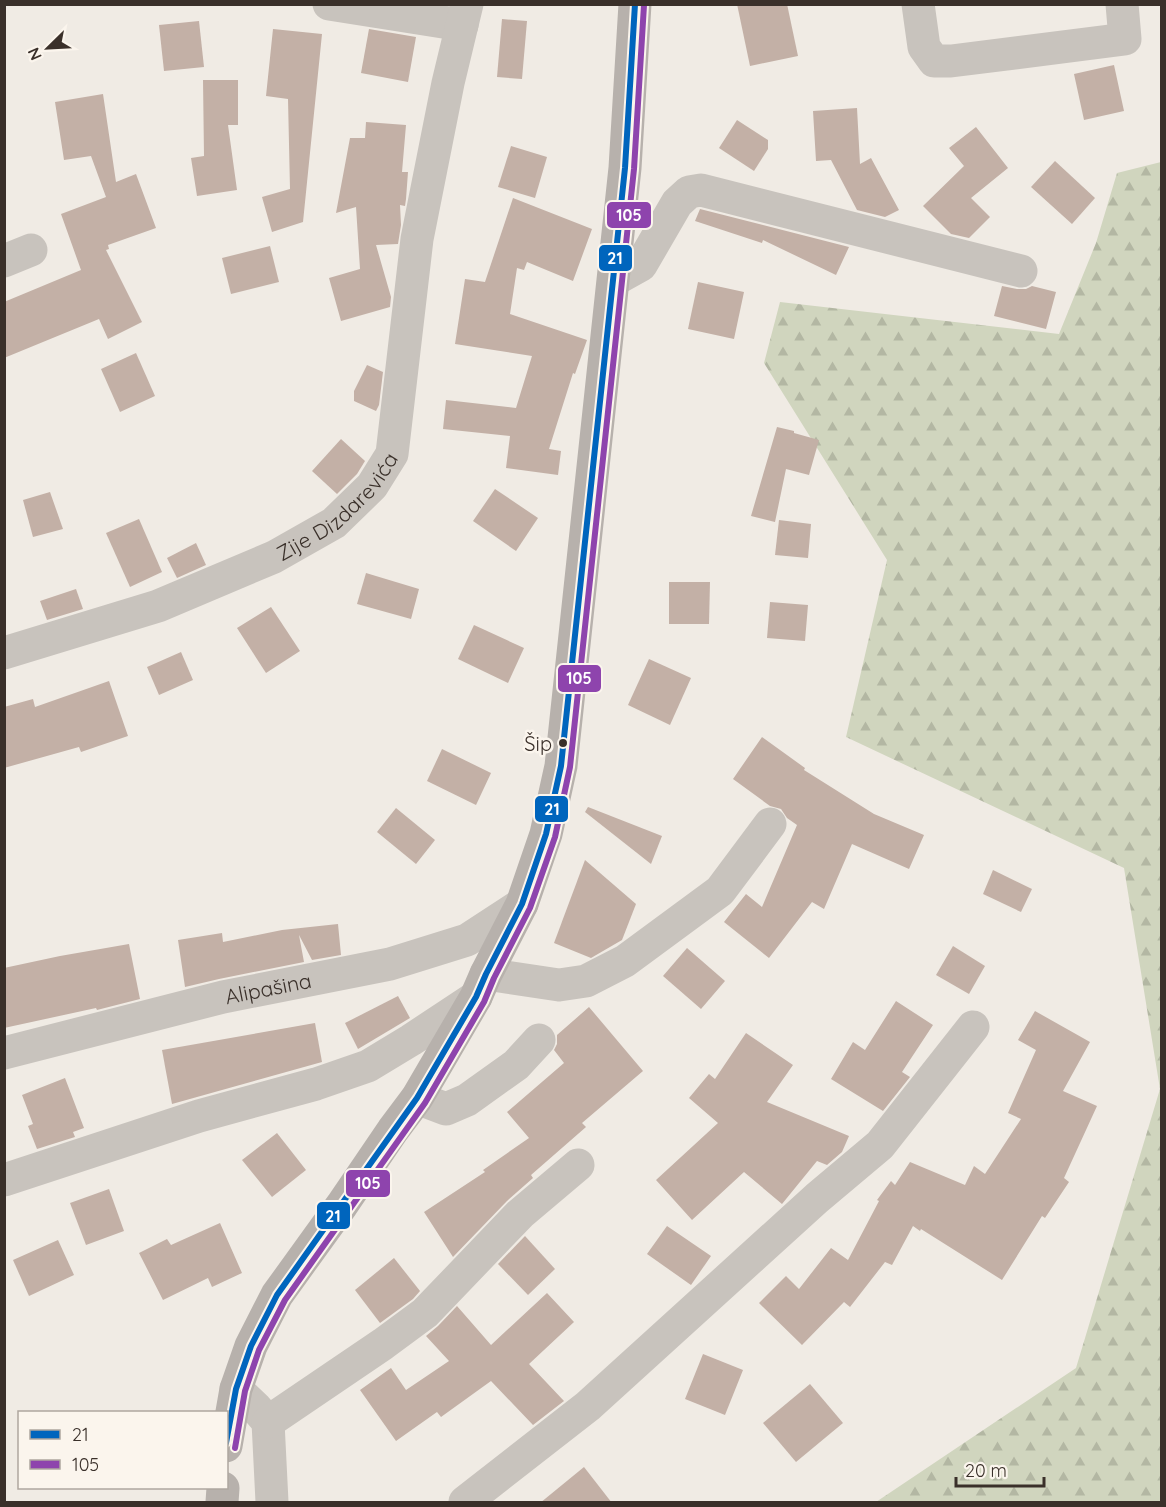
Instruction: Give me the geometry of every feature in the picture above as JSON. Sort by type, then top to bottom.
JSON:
[{"type":"main road","points":[[228,1435],[236,1389],[251,1346],[277,1295],[417,1098],[481,986],[522,904],[546,834],[561,766],[614,280],[626,168],[635,4]]},
{"type":"street","name":"Zije Dizdarevića","points":[[4,653],[158,606],[274,557],[334,523],[372,486],[392,454],[417,239],[464,15],[329,4]]},
{"type":"street","points":[[918,4],[924,46],[934,61],[951,61],[1125,39],[1122,4]]},
{"type":"street","points":[[614,280],[641,265],[677,203],[689,192],[701,190],[1021,271]]},
{"type":"street","points":[[4,1180],[199,1116],[316,1084],[368,1066],[411,1040],[481,986],[586,981],[625,961],[720,891],[770,824]]},
{"type":"street","name":"Alipašina","points":[[4,1053],[223,997],[390,964],[467,940],[522,904]]},
{"type":"street","points":[[465,1503],[588,1406],[817,1198],[880,1145],[973,1028]]},
{"type":"street","points":[[417,1098],[446,1109],[467,1100],[516,1065],[539,1040]]},
{"type":"street","points":[[268,1422],[425,1313],[520,1214],[578,1165]]},
{"type":"street","points":[[236,1389],[268,1422],[272,1503]]},
{"type":"green space","points":[[1161,162],[1161,1502],[876,1502],[1076,1368],[1160,1089],[1124,868],[846,737],[887,560],[764,363],[780,302],[1059,334],[1096,243],[1117,173]]},
{"type":"building","points":[[737,4],[787,4],[798,56],[750,66]]},
{"type":"building","points":[[502,19],[527,21],[522,79],[497,77]]},
{"type":"building","points":[[199,21],[204,67],[164,71],[159,25]]},
{"type":"building","points":[[273,29],[322,34],[303,222],[272,232],[262,197],[290,189],[288,99],[266,96]]},
{"type":"building","points":[[369,29],[416,37],[408,82],[361,73]]},
{"type":"building","points":[[1114,65],[1124,111],[1084,120],[1074,74]]},
{"type":"building","points":[[203,80],[238,80],[238,125],[228,125],[237,190],[197,196],[191,158],[204,156]]},
{"type":"building","points":[[103,94],[116,182],[136,174],[156,228],[108,245],[109,249],[106,250],[142,322],[108,339],[99,319],[4,358],[4,302],[81,270],[61,214],[106,197],[91,156],[64,160],[55,102]]},
{"type":"building","points":[[857,108],[860,164],[871,158],[899,210],[885,217],[857,210],[831,160],[816,161],[813,111]]},
{"type":"building","points":[[737,120],[768,140],[768,149],[754,171],[719,148]]},
{"type":"building","points":[[366,122],[406,125],[402,172],[408,172],[406,199],[405,206],[400,205],[401,225],[398,244],[376,245],[391,297],[390,307],[341,321],[329,278],[360,269],[356,207],[336,213],[350,138],[365,138]]},
{"type":"building","points":[[976,127],[1008,168],[971,198],[990,217],[969,238],[951,234],[923,206],[964,166],[949,148]]},
{"type":"building","points":[[511,146],[547,157],[535,198],[498,187]]},
{"type":"building","points":[[1055,161],[1095,198],[1072,224],[1031,187]]},
{"type":"building","points":[[513,198],[592,229],[573,281],[527,262],[524,270],[517,268],[510,314],[587,340],[575,374],[573,373],[549,449],[561,451],[558,475],[506,468],[510,436],[443,429],[446,400],[516,408],[532,356],[455,344],[465,279],[485,282]]},
{"type":"building","points":[[700,209],[849,247],[836,275],[763,240],[762,243],[695,221]]},
{"type":"building","points":[[270,246],[279,282],[231,294],[222,258]]},
{"type":"building","points":[[698,282],[744,292],[734,339],[688,329]]},
{"type":"building","points":[[1002,286],[1026,289],[1032,286],[1056,292],[1046,329],[994,316]]},
{"type":"building","points":[[136,353],[155,396],[120,412],[101,369]]},
{"type":"building","points":[[367,365],[383,372],[379,405],[376,411],[354,401],[354,391]]},
{"type":"building","points":[[777,427],[819,440],[809,475],[786,469],[775,522],[751,516]]},
{"type":"building","points":[[341,439],[365,461],[357,474],[337,494],[312,471]]},
{"type":"building","points":[[495,489],[538,518],[516,551],[473,521]]},
{"type":"building","points":[[50,492],[63,529],[33,537],[23,500]]},
{"type":"building","points":[[139,519],[162,572],[130,587],[106,533]]},
{"type":"building","points":[[779,520],[811,524],[808,558],[775,555]]},
{"type":"building","points":[[196,543],[206,565],[177,578],[167,558]]},
{"type":"building","points":[[366,573],[419,589],[411,619],[357,604]]},
{"type":"building","points":[[669,582],[710,582],[709,624],[669,624]]},
{"type":"building","points":[[76,589],[83,609],[47,620],[40,601]]},
{"type":"building","points":[[770,602],[808,605],[805,641],[767,638]]},
{"type":"building","points":[[271,607],[300,651],[266,673],[237,628]]},
{"type":"building","points":[[474,625],[524,648],[508,683],[458,659]]},
{"type":"building","points":[[181,652],[193,680],[159,695],[147,667]]},
{"type":"building","points":[[649,659],[691,678],[670,725],[628,705]]},
{"type":"building","points":[[109,681],[128,736],[81,752],[79,747],[4,768],[4,707],[33,699],[35,707]]},
{"type":"building","points":[[762,737],[805,768],[804,770],[874,814],[924,835],[909,869],[852,844],[824,909],[812,902],[769,958],[724,922],[746,894],[762,907],[797,825],[787,818],[781,809],[770,806],[733,779]]},
{"type":"building","points":[[442,749],[491,773],[476,805],[427,781]]},
{"type":"building","points":[[588,807],[662,836],[651,864],[585,812]]},
{"type":"building","points":[[396,808],[435,840],[416,864],[377,832]]},
{"type":"building","points":[[585,860],[636,904],[622,940],[591,958],[554,943]]},
{"type":"building","points":[[993,870],[1032,889],[1021,912],[983,894]]},
{"type":"building","points":[[338,924],[341,955],[312,960],[299,935],[304,962],[185,987],[178,940],[222,933],[223,942],[282,930]]},
{"type":"building","points":[[129,944],[140,999],[4,1028],[4,968]]},
{"type":"building","points":[[953,946],[985,966],[969,994],[936,975]]},
{"type":"building","points":[[687,948],[725,981],[701,1009],[663,976]]},
{"type":"building","points":[[398,996],[410,1018],[358,1049],[345,1023]]},
{"type":"building","points":[[896,1001],[933,1025],[902,1072],[910,1077],[883,1111],[831,1079],[853,1042],[865,1050]]},
{"type":"building","points":[[589,1007],[643,1071],[582,1123],[586,1127],[531,1175],[533,1178],[507,1201],[453,1257],[424,1212],[485,1172],[483,1170],[529,1138],[507,1112],[564,1063],[554,1050],[557,1035]]},
{"type":"building","points":[[1035,1011],[1090,1042],[1063,1091],[1097,1106],[1064,1178],[1069,1182],[1045,1218],[1042,1216],[1002,1280],[913,1226],[892,1265],[885,1262],[850,1307],[844,1302],[802,1345],[759,1303],[786,1276],[799,1289],[831,1248],[848,1260],[879,1201],[877,1200],[891,1181],[895,1185],[910,1162],[965,1185],[974,1166],[985,1174],[1021,1119],[1008,1113],[1036,1050],[1018,1040]]},
{"type":"building","points":[[315,1023],[322,1062],[172,1104],[162,1050]]},
{"type":"building","points":[[746,1033],[793,1065],[767,1102],[849,1136],[842,1152],[827,1165],[817,1161],[782,1204],[744,1172],[692,1220],[656,1180],[718,1123],[689,1098],[709,1074],[715,1079]]},
{"type":"building","points":[[65,1078],[84,1128],[73,1132],[75,1137],[37,1149],[28,1126],[33,1124],[22,1095]]},
{"type":"building","points":[[277,1133],[306,1170],[272,1197],[242,1160]]},
{"type":"building","points":[[109,1189],[124,1231],[86,1245],[70,1203]]},
{"type":"building","points":[[220,1223],[242,1273],[212,1287],[208,1278],[163,1300],[139,1253],[167,1239],[171,1245]]},
{"type":"building","points":[[667,1226],[711,1256],[691,1285],[647,1254]]},
{"type":"building","points":[[525,1236],[555,1269],[528,1295],[498,1264]]},
{"type":"building","points":[[58,1240],[74,1275],[29,1296],[13,1260]]},
{"type":"building","points":[[394,1258],[420,1291],[413,1299],[380,1323],[355,1290]]},
{"type":"building","points":[[547,1293],[574,1322],[529,1364],[564,1401],[533,1425],[491,1381],[441,1417],[437,1412],[396,1441],[360,1390],[391,1368],[406,1390],[449,1361],[426,1336],[457,1306],[491,1345]]},
{"type":"building","points":[[703,1354],[743,1370],[725,1415],[685,1399]]},
{"type":"building","points":[[810,1384],[843,1423],[796,1462],[763,1423]]},
{"type":"building","points":[[584,1467],[612,1503],[540,1503]]},
{"type":"transit line","name":"21","points":[[228,1432],[236,1389],[251,1346],[277,1295],[417,1098],[476,997],[522,904],[546,834],[561,766],[625,168],[635,4]]},
{"type":"transit line","name":"105","points":[[235,1448],[245,1391],[259,1350],[285,1300],[425,1103],[484,1002],[530,908],[555,837],[570,767],[634,169],[644,5]]},
{"type":"place","name":"Šip","points":[[563,743]]}]
